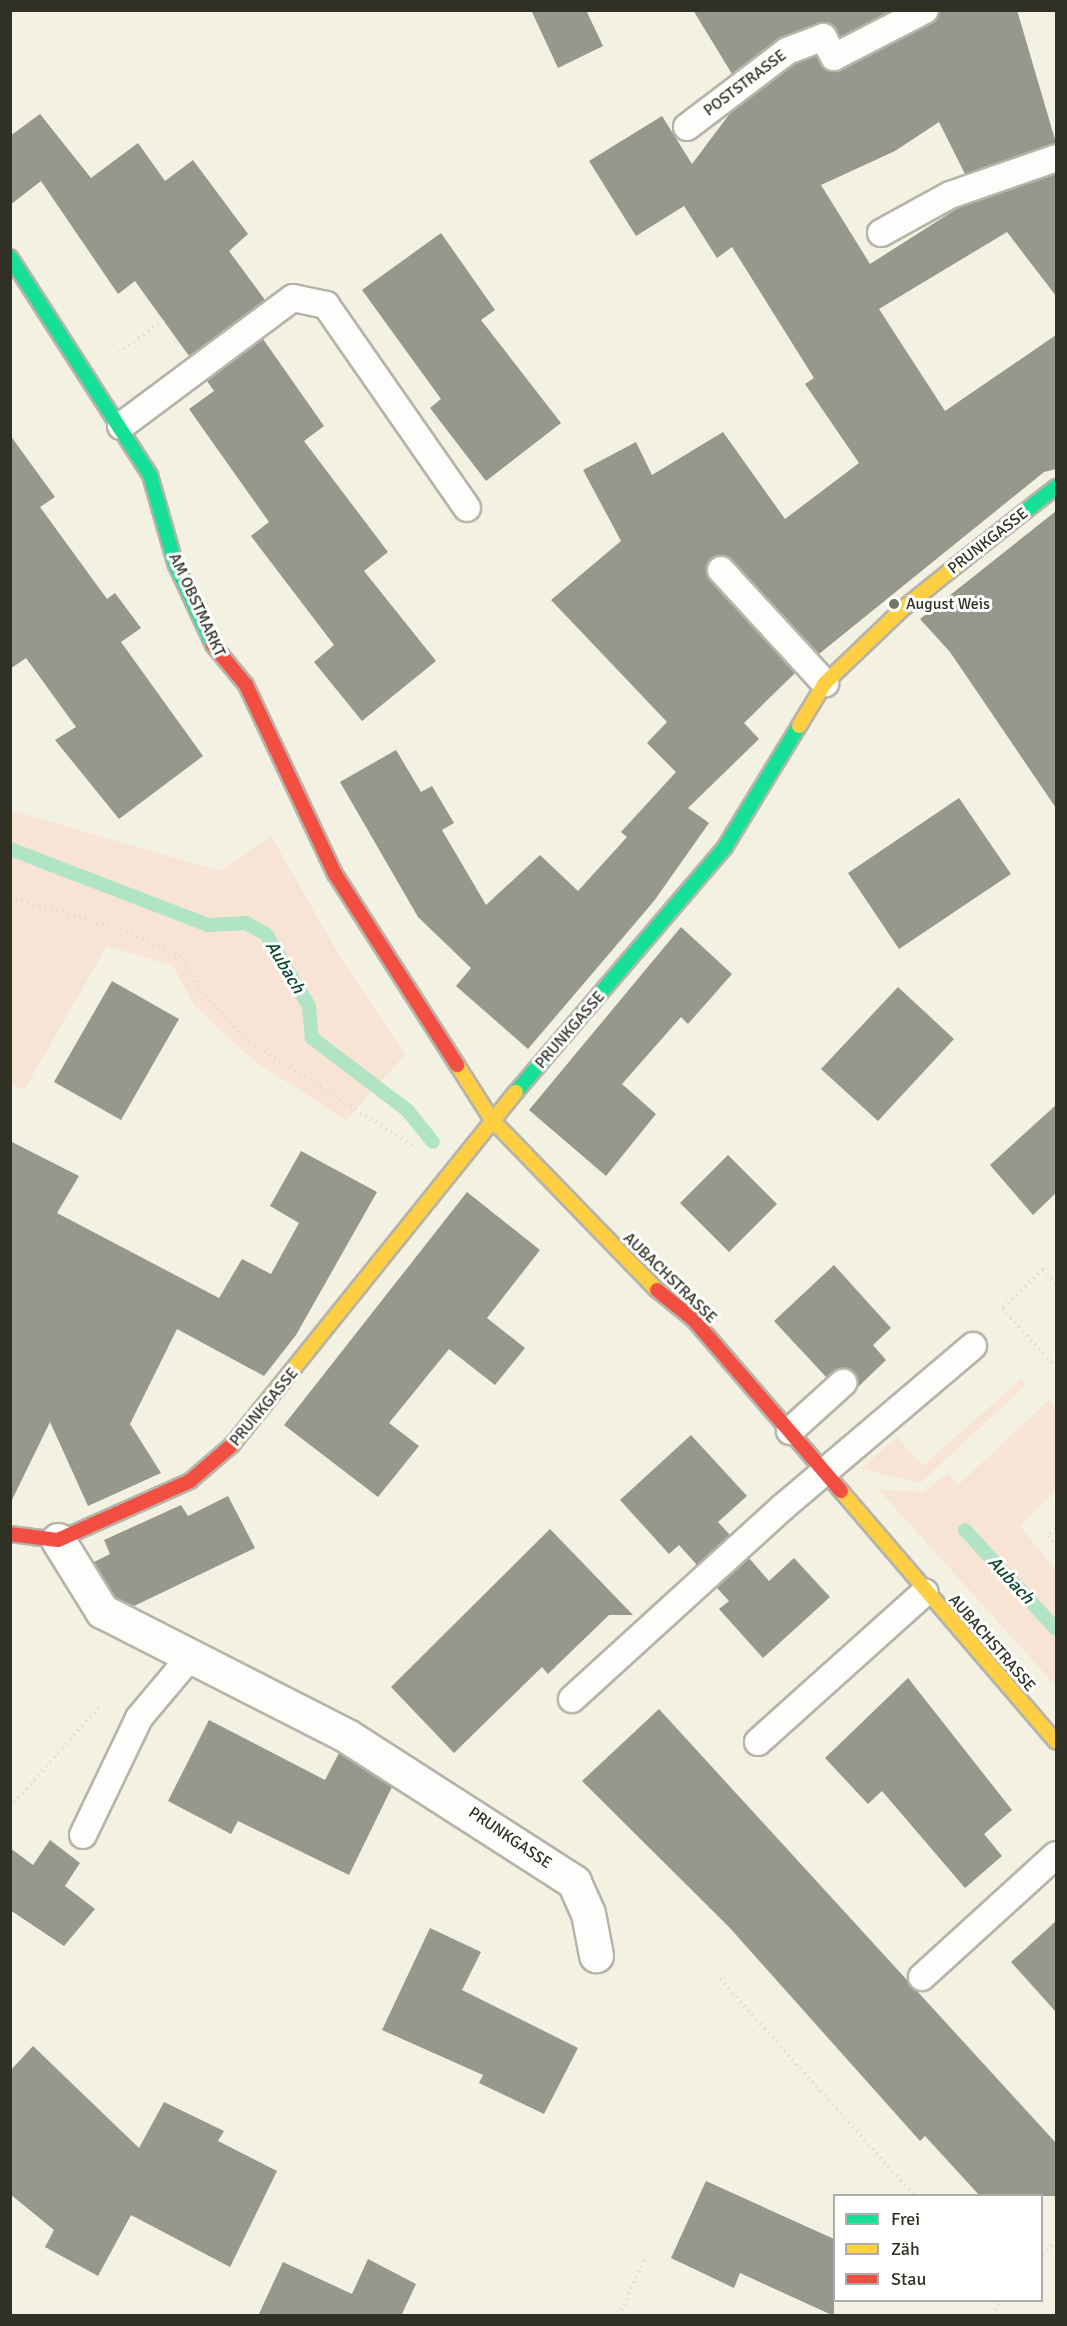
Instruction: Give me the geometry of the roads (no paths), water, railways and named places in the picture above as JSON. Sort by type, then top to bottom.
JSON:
[{"type":"main road","name":"AM OBSTMARKT","points":[[10,256],[121,426],[150,475],[175,563],[218,655],[246,685],[335,874]]},
{"type":"main road","name":"PRUNKGASSE","points":[[58,1540],[190,1481],[225,1454],[492,1120],[725,846],[825,683],[901,610],[1056,487]]},
{"type":"main road","name":"AUBACHSTRASSE","points":[[335,874],[492,1120],[650,1285],[693,1319],[1056,1742]]},
{"type":"main road","points":[[10,1534],[58,1540]]},
{"type":"street","name":"PRUNKGASSE","points":[[58,1540],[102,1611],[347,1736],[574,1882],[588,1913],[596,1955]]},
{"type":"lane","name":"POSTSTRASSE","points":[[687,127],[787,51],[824,37],[834,57],[925,10]]},
{"type":"lane","points":[[881,233],[950,195],[1056,158]]},
{"type":"lane","points":[[121,426],[293,298],[326,305],[467,508]]},
{"type":"lane","points":[[721,570],[825,683]]},
{"type":"lane","points":[[572,1700],[824,1473],[973,1346]]},
{"type":"lane","points":[[790,1431],[843,1383]]},
{"type":"lane","points":[[758,1742],[925,1592]]},
{"type":"lane","points":[[83,1835],[139,1718],[191,1656]]},
{"type":"lane","points":[[922,1977],[1056,1855]]},
{"type":"waterway","name":"Aubach","points":[[10,849],[208,925],[246,923],[266,934],[309,1006],[312,1038],[407,1110],[433,1142]]},
{"type":"waterway","name":"Aubach","points":[[965,1530],[1056,1629]]},
{"type":"place","name":"August Weis","points":[[894,604]]}]
